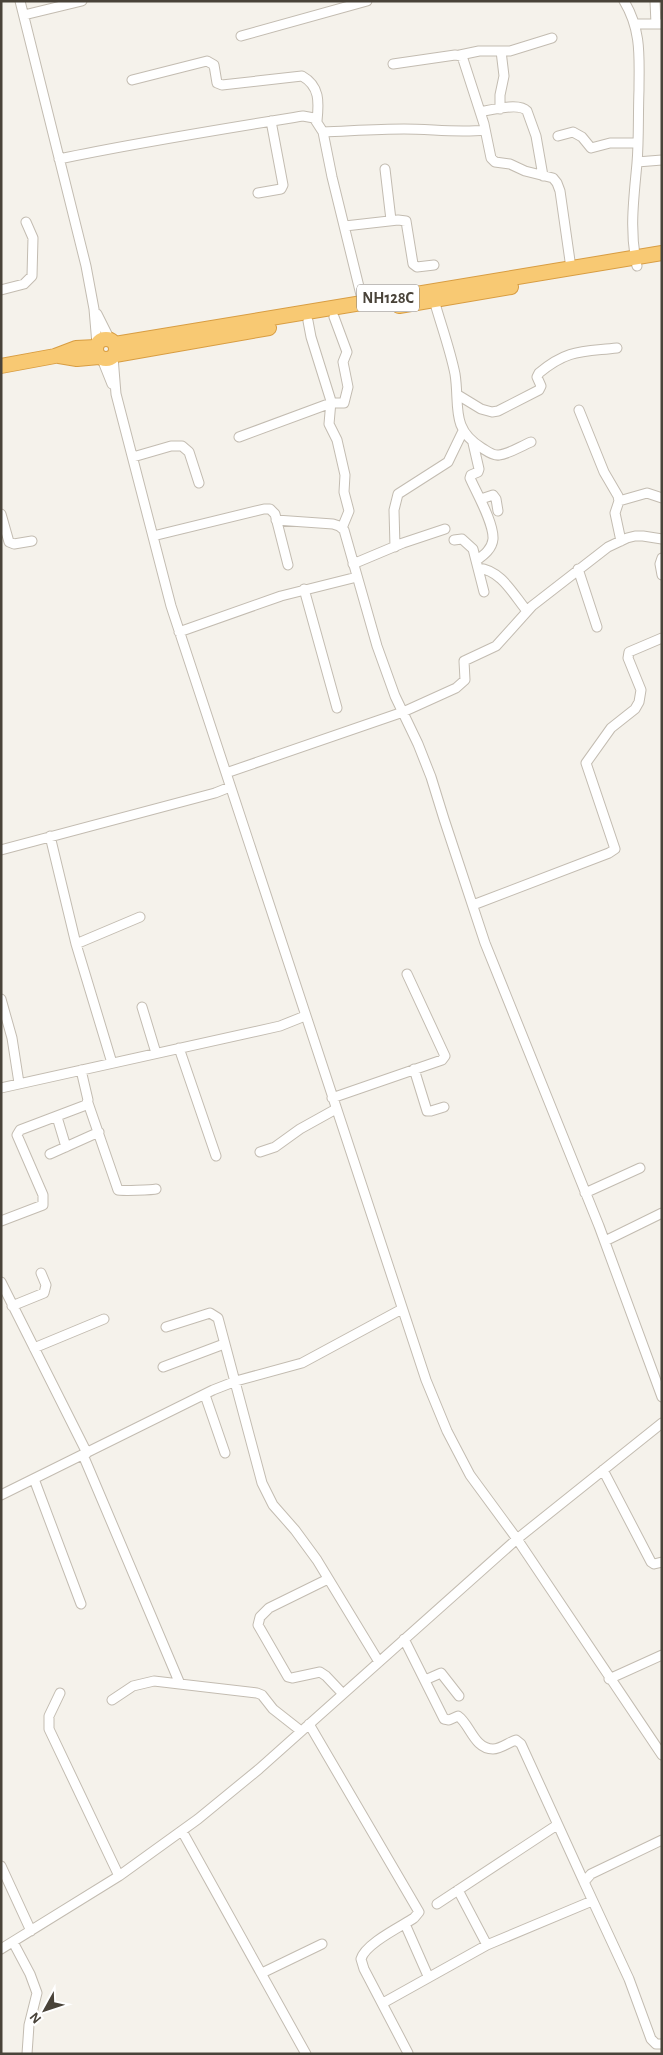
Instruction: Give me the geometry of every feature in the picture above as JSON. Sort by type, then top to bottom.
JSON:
[{"type":"highway","name":"NH128C","points":[[106,350],[308,322],[434,300],[636,261],[662,252]]},
{"type":"highway","name":"NH128C","points":[[1,366],[55,356],[77,359],[106,350],[363,302],[571,268],[636,261],[662,262]]},
{"type":"street","points":[[20,1],[86,266],[94,309],[171,606],[426,1380],[447,1432],[470,1475],[517,1539],[609,1679],[662,1755]]},
{"type":"street","points":[[24,15],[82,1]]},
{"type":"street","points":[[241,36],[367,1]]},
{"type":"street","points":[[624,1],[635,24],[640,44],[638,143],[633,206],[636,261]]},
{"type":"street","points":[[635,24],[659,24],[657,2]]},
{"type":"street","points":[[393,64],[479,51],[516,49],[552,38]]},
{"type":"street","points":[[500,109],[501,87],[504,76],[501,51]]},
{"type":"street","points":[[460,55],[463,58],[480,112],[493,161],[510,164],[553,178],[559,186],[571,268]]},
{"type":"street","points":[[132,80],[207,61],[214,66],[217,83],[222,85],[302,76],[312,83],[318,94],[317,121]]},
{"type":"street","points":[[480,112],[521,107],[527,111],[538,146],[543,176]]},
{"type":"street","points":[[59,159],[142,142],[271,121],[303,116],[314,118],[323,132],[363,302]]},
{"type":"street","points":[[258,193],[280,189],[283,185],[271,121]]},
{"type":"street","points":[[323,132],[404,129],[466,132],[485,130]]},
{"type":"street","points":[[558,136],[574,132],[592,148],[610,143],[638,143]]},
{"type":"street","points":[[637,162],[662,160]]},
{"type":"street","points":[[385,169],[391,220]]},
{"type":"street","points":[[345,226],[403,220],[407,222],[413,264],[418,267],[434,265]]},
{"type":"street","points":[[1,290],[24,284],[32,276],[33,238],[26,222]]},
{"type":"street","points":[[434,300],[451,358],[458,395],[457,416],[462,431],[473,443],[488,452],[498,455],[531,442]]},
{"type":"street","points":[[94,309],[106,350]]},
{"type":"street","points":[[239,437],[331,403],[344,403],[348,387],[343,362],[347,352],[334,317]]},
{"type":"street","points":[[308,322],[331,403],[330,424],[337,440],[345,475],[344,492],[349,511],[342,528],[377,646],[389,680],[431,777],[508,1004],[605,1241],[662,1397]]},
{"type":"street","points":[[458,395],[486,411],[498,411],[539,390],[541,386],[538,375],[563,355],[617,348]]},
{"type":"street","points":[[579,410],[604,472],[617,492],[619,502],[614,513],[621,541]]},
{"type":"street","points":[[395,547],[394,510],[398,494],[448,462],[462,431]]},
{"type":"street","points":[[473,443],[479,469],[470,478],[481,499],[493,539],[489,549],[477,564]]},
{"type":"street","points":[[132,458],[171,446],[182,446],[189,452],[199,483]]},
{"type":"street","points":[[619,502],[647,493],[662,498]]},
{"type":"street","points":[[481,499],[493,495],[496,499],[498,511]]},
{"type":"street","points":[[153,536],[270,509],[276,520],[288,565]]},
{"type":"street","points":[[1,514],[8,542],[14,544],[32,541]]},
{"type":"street","points":[[276,520],[333,524],[342,528]]},
{"type":"street","points":[[353,564],[445,529]]},
{"type":"street","points":[[226,773],[403,712],[456,688],[464,682],[464,661],[496,646],[527,611],[608,547],[627,538],[643,536],[662,539]]},
{"type":"street","points":[[454,540],[462,539],[473,549],[484,592]]},
{"type":"street","points":[[662,558],[660,564],[662,575]]},
{"type":"street","points":[[477,564],[497,574],[527,611]]},
{"type":"street","points":[[578,569],[597,627]]},
{"type":"street","points":[[179,632],[304,589],[357,577]]},
{"type":"street","points":[[304,589],[337,708]]},
{"type":"street","points":[[473,905],[609,853],[615,849],[586,763],[611,728],[635,708],[639,702],[641,690],[628,658],[629,652],[662,638]]},
{"type":"street","points":[[1,850],[215,793],[230,787]]},
{"type":"street","points":[[50,836],[76,944],[112,1063]]},
{"type":"street","points":[[76,944],[140,917]]},
{"type":"street","points":[[332,1098],[442,1060],[445,1056],[407,974]]},
{"type":"street","points":[[1,999],[12,1038],[19,1083]]},
{"type":"street","points":[[142,1008],[156,1053]]},
{"type":"street","points":[[1,1088],[289,1024],[305,1016]]},
{"type":"street","points":[[179,1048],[216,1156]]},
{"type":"street","points":[[414,1069],[427,1111],[430,1112],[444,1107]]},
{"type":"street","points":[[81,1070],[88,1102],[118,1190],[156,1189]]},
{"type":"street","points":[[1,1221],[43,1205],[42,1195],[17,1135],[20,1130],[83,1107],[88,1102]]},
{"type":"street","points":[[260,1152],[275,1147],[300,1129],[336,1109]]},
{"type":"street","points":[[57,1117],[66,1147]]},
{"type":"street","points":[[50,1154],[99,1132]]},
{"type":"street","points":[[585,1193],[640,1168]]},
{"type":"street","points":[[605,1241],[662,1213]]},
{"type":"street","points":[[12,1306],[44,1293],[46,1284],[41,1272]]},
{"type":"street","points":[[1,1282],[85,1454],[180,1684]]},
{"type":"street","points":[[1,1495],[204,1395],[236,1381],[302,1363],[402,1309]]},
{"type":"street","points":[[166,1327],[213,1313],[218,1318],[262,1483],[273,1505],[309,1548],[379,1662]]},
{"type":"street","points":[[34,1348],[104,1319]]},
{"type":"street","points":[[163,1367],[224,1344]]},
{"type":"street","points":[[204,1395],[224,1453]]},
{"type":"street","points":[[1,1949],[119,1876],[182,1831],[259,1769],[517,1539],[662,1423]]},
{"type":"street","points":[[603,1470],[652,1562],[654,1564],[662,1562]]},
{"type":"street","points":[[34,1479],[81,1604]]},
{"type":"street","points":[[328,1579],[269,1608],[260,1617],[258,1625],[288,1677],[292,1678],[320,1672],[343,1694]]},
{"type":"street","points":[[404,1639],[444,1719],[449,1720],[458,1716],[474,1738],[482,1745],[493,1749],[513,1741],[519,1742],[629,1979],[652,2039],[656,2044],[662,2044]]},
{"type":"street","points":[[609,1679],[662,1655]]},
{"type":"street","points":[[425,1680],[438,1673],[443,1674],[459,1696]]},
{"type":"street","points":[[112,1700],[128,1689],[146,1682],[163,1681],[262,1695],[273,1708],[301,1731]]},
{"type":"street","points":[[60,1693],[49,1716],[49,1729],[119,1876]]},
{"type":"street","points":[[309,1724],[418,1908],[418,1916],[372,1945],[362,1955],[361,1963],[408,2053]]},
{"type":"street","points":[[437,1904],[557,1825]]},
{"type":"street","points":[[182,1831],[306,2054]]},
{"type":"street","points":[[584,1882],[591,1874],[662,1840]]},
{"type":"street","points":[[1,1866],[31,1931]]},
{"type":"street","points":[[458,1890],[487,1945]]},
{"type":"street","points":[[382,2003],[487,1945],[592,1901]]},
{"type":"street","points":[[405,1924],[428,1976]]},
{"type":"street","points":[[12,1942],[30,1974],[37,1994],[30,2025],[27,2054]]},
{"type":"street","points":[[262,1973],[322,1944]]}]
